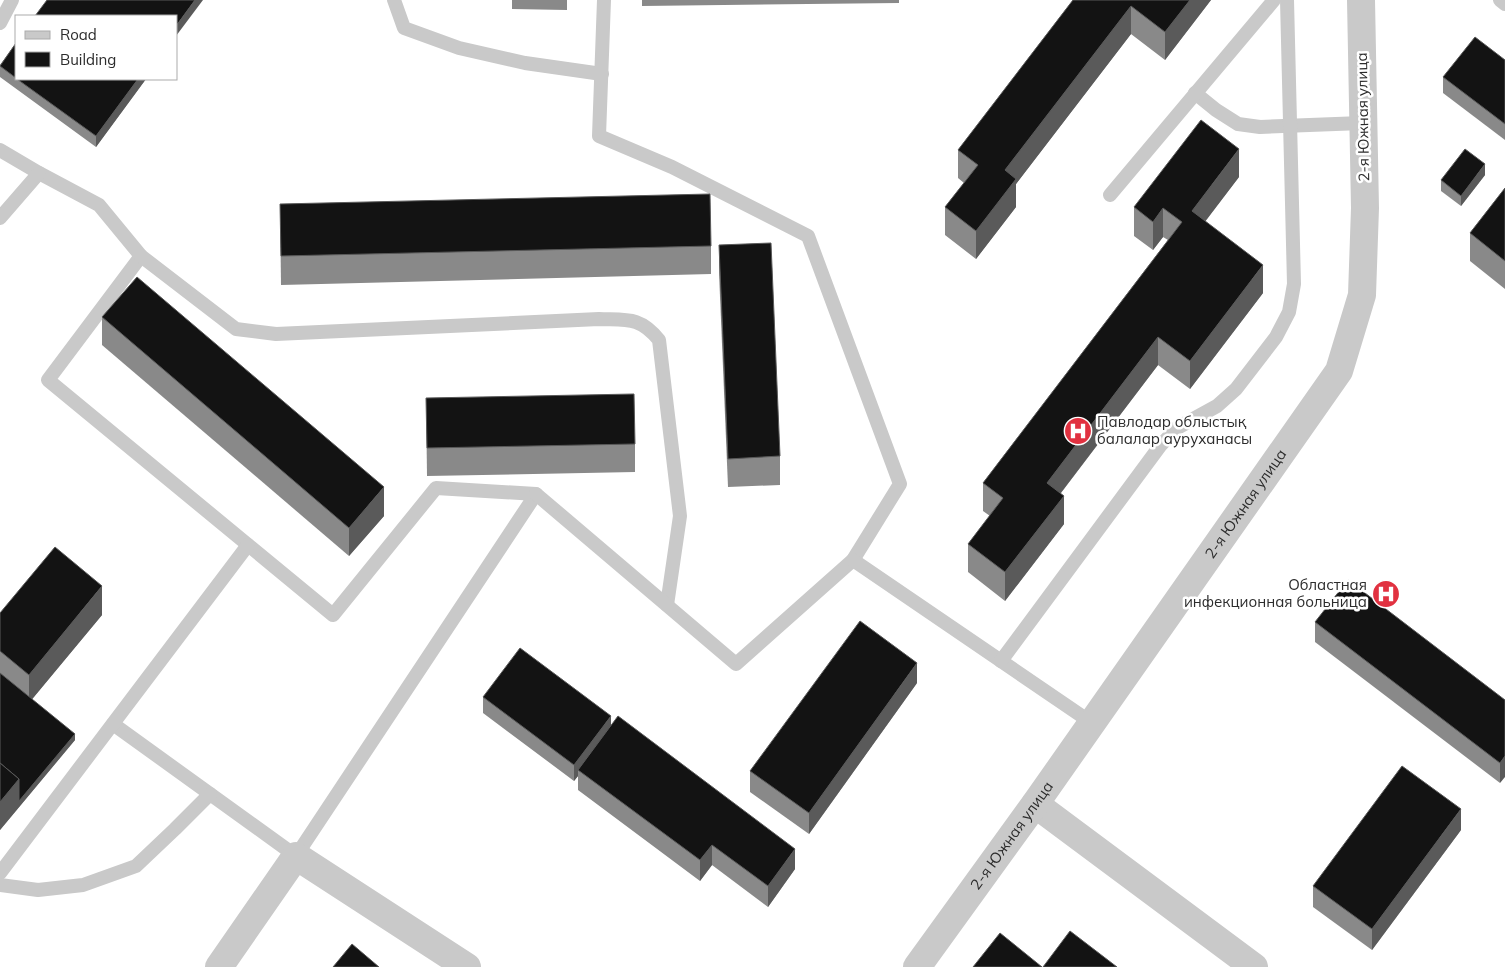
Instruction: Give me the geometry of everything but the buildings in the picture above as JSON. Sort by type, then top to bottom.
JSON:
[{"type":"street","name":"2-я Южная улица","points":[[918,967],[1035,804],[1339,371],[1362,295],[1365,208],[1361,0]]},
{"type":"street","points":[[1035,804],[1254,967]]},
{"type":"street","points":[[219,967],[296,856],[467,967]]},
{"type":"lane","points":[[0,23],[12,0]]},
{"type":"lane","points":[[394,0],[404,28],[459,48],[525,63],[602,74]]},
{"type":"lane","points":[[141,256],[48,380],[333,615],[436,488],[536,494],[736,664],[853,560],[900,484],[808,236],[672,167],[599,136],[604,0]]},
{"type":"lane","points":[[1110,195],[1274,0]]},
{"type":"lane","points":[[1000,660],[1160,446],[1177,428],[1217,406],[1236,389],[1276,337],[1289,312],[1294,284],[1287,0]]},
{"type":"lane","points":[[1500,0],[1505,4]]},
{"type":"lane","points":[[1194,93],[1238,124],[1260,127],[1362,123]]},
{"type":"lane","points":[[0,150],[99,205],[141,256],[236,328],[276,334],[599,319],[633,320],[644,324],[659,340],[680,516],[667,606]]},
{"type":"lane","points":[[0,218],[39,173]]},
{"type":"lane","points":[[113,724],[296,856],[536,494]]},
{"type":"lane","points":[[0,873],[248,545]]},
{"type":"lane","points":[[853,560],[1092,723]]},
{"type":"lane","points":[[0,885],[38,890],[83,885],[136,866],[210,794]]},
{"type":"place","name":"Павлодар облыстық балалар ауруханасы","points":[[1078,431]]},
{"type":"place","name":"Областная инфекционная больница","points":[[1386,594]]}]
